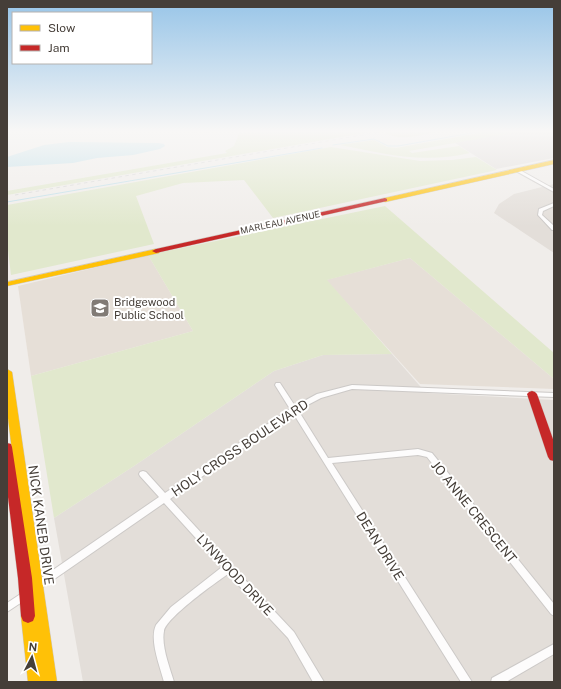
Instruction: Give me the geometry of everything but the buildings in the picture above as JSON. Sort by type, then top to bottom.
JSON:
[{"type":"main road","name":"MARLEAU AVENUE","points":[[7,284],[553,162]]},
{"type":"main road","name":"NICK KANEB DRIVE","points":[[7,372],[49,682]]},
{"type":"main road","points":[[532,394],[554,457]]},
{"type":"main road","name":"NICK KANEB DRIVE","points":[[7,447],[25,578],[25,595],[36,682]]},
{"type":"street","points":[[517,170],[554,191]]},
{"type":"street","points":[[554,204],[541,210],[540,215],[554,228]]},
{"type":"street","name":"DEAN DRIVE","points":[[278,385],[467,682]]},
{"type":"street","name":"HOLY CROSS BOULEVARD","points":[[7,608],[294,409],[319,396],[352,387],[554,395]]},
{"type":"street","name":"JO ANNE CRESCENT","points":[[327,462],[418,452],[429,456],[554,611]]},
{"type":"street","name":"LYNWOOD DRIVE","points":[[143,474],[291,635],[319,682]]},
{"type":"street","points":[[169,682],[159,646],[159,628],[174,610],[228,568]]},
{"type":"street","points":[[496,682],[554,649]]},
{"type":"shaded area","points":[[485,162],[532,162],[496,169]]},
{"type":"shaded area","points":[[554,184],[554,253],[494,213],[499,204],[514,194]]},
{"type":"shaded area","name":"Bridgewood Public School","points":[[148,255],[193,331],[31,376],[18,286]]},
{"type":"shaded area","points":[[410,258],[554,379],[554,389],[420,384],[326,280]]},
{"type":"shaded area","points":[[392,354],[426,393],[554,400],[554,682],[83,682],[54,518],[134,466],[274,371],[323,355]]},
{"type":"green space","points":[[174,162],[196,162],[7,195],[7,191]]},
{"type":"green space","points":[[246,162],[484,162],[497,170],[273,218],[244,180],[183,183],[136,196],[154,244],[11,275],[7,242],[7,205]]},
{"type":"green space","points":[[385,206],[554,353],[554,379],[410,258],[327,280],[392,354],[323,355],[274,371],[134,466],[54,518],[31,376],[193,331],[148,255]]},
{"type":"water","points":[[7,162],[77,162],[73,163],[7,167]]},
{"type":"waterway","points":[[7,202],[239,162]]},
{"type":"railway","points":[[15,195],[205,162]]},
{"type":"traffic: slow","points":[[385,200],[553,162]]},
{"type":"traffic: slow","points":[[7,284],[156,251]]},
{"type":"traffic: slow","points":[[7,372],[49,682]]},
{"type":"traffic: slow","points":[[28,616],[36,682]]},
{"type":"traffic: jam","points":[[156,251],[385,200]]},
{"type":"traffic: jam","points":[[532,394],[554,457]]},
{"type":"traffic: jam","points":[[7,447],[25,578],[28,616]]},
{"type":"place","name":"Bridgewood Public School","points":[[100,308]]}]
